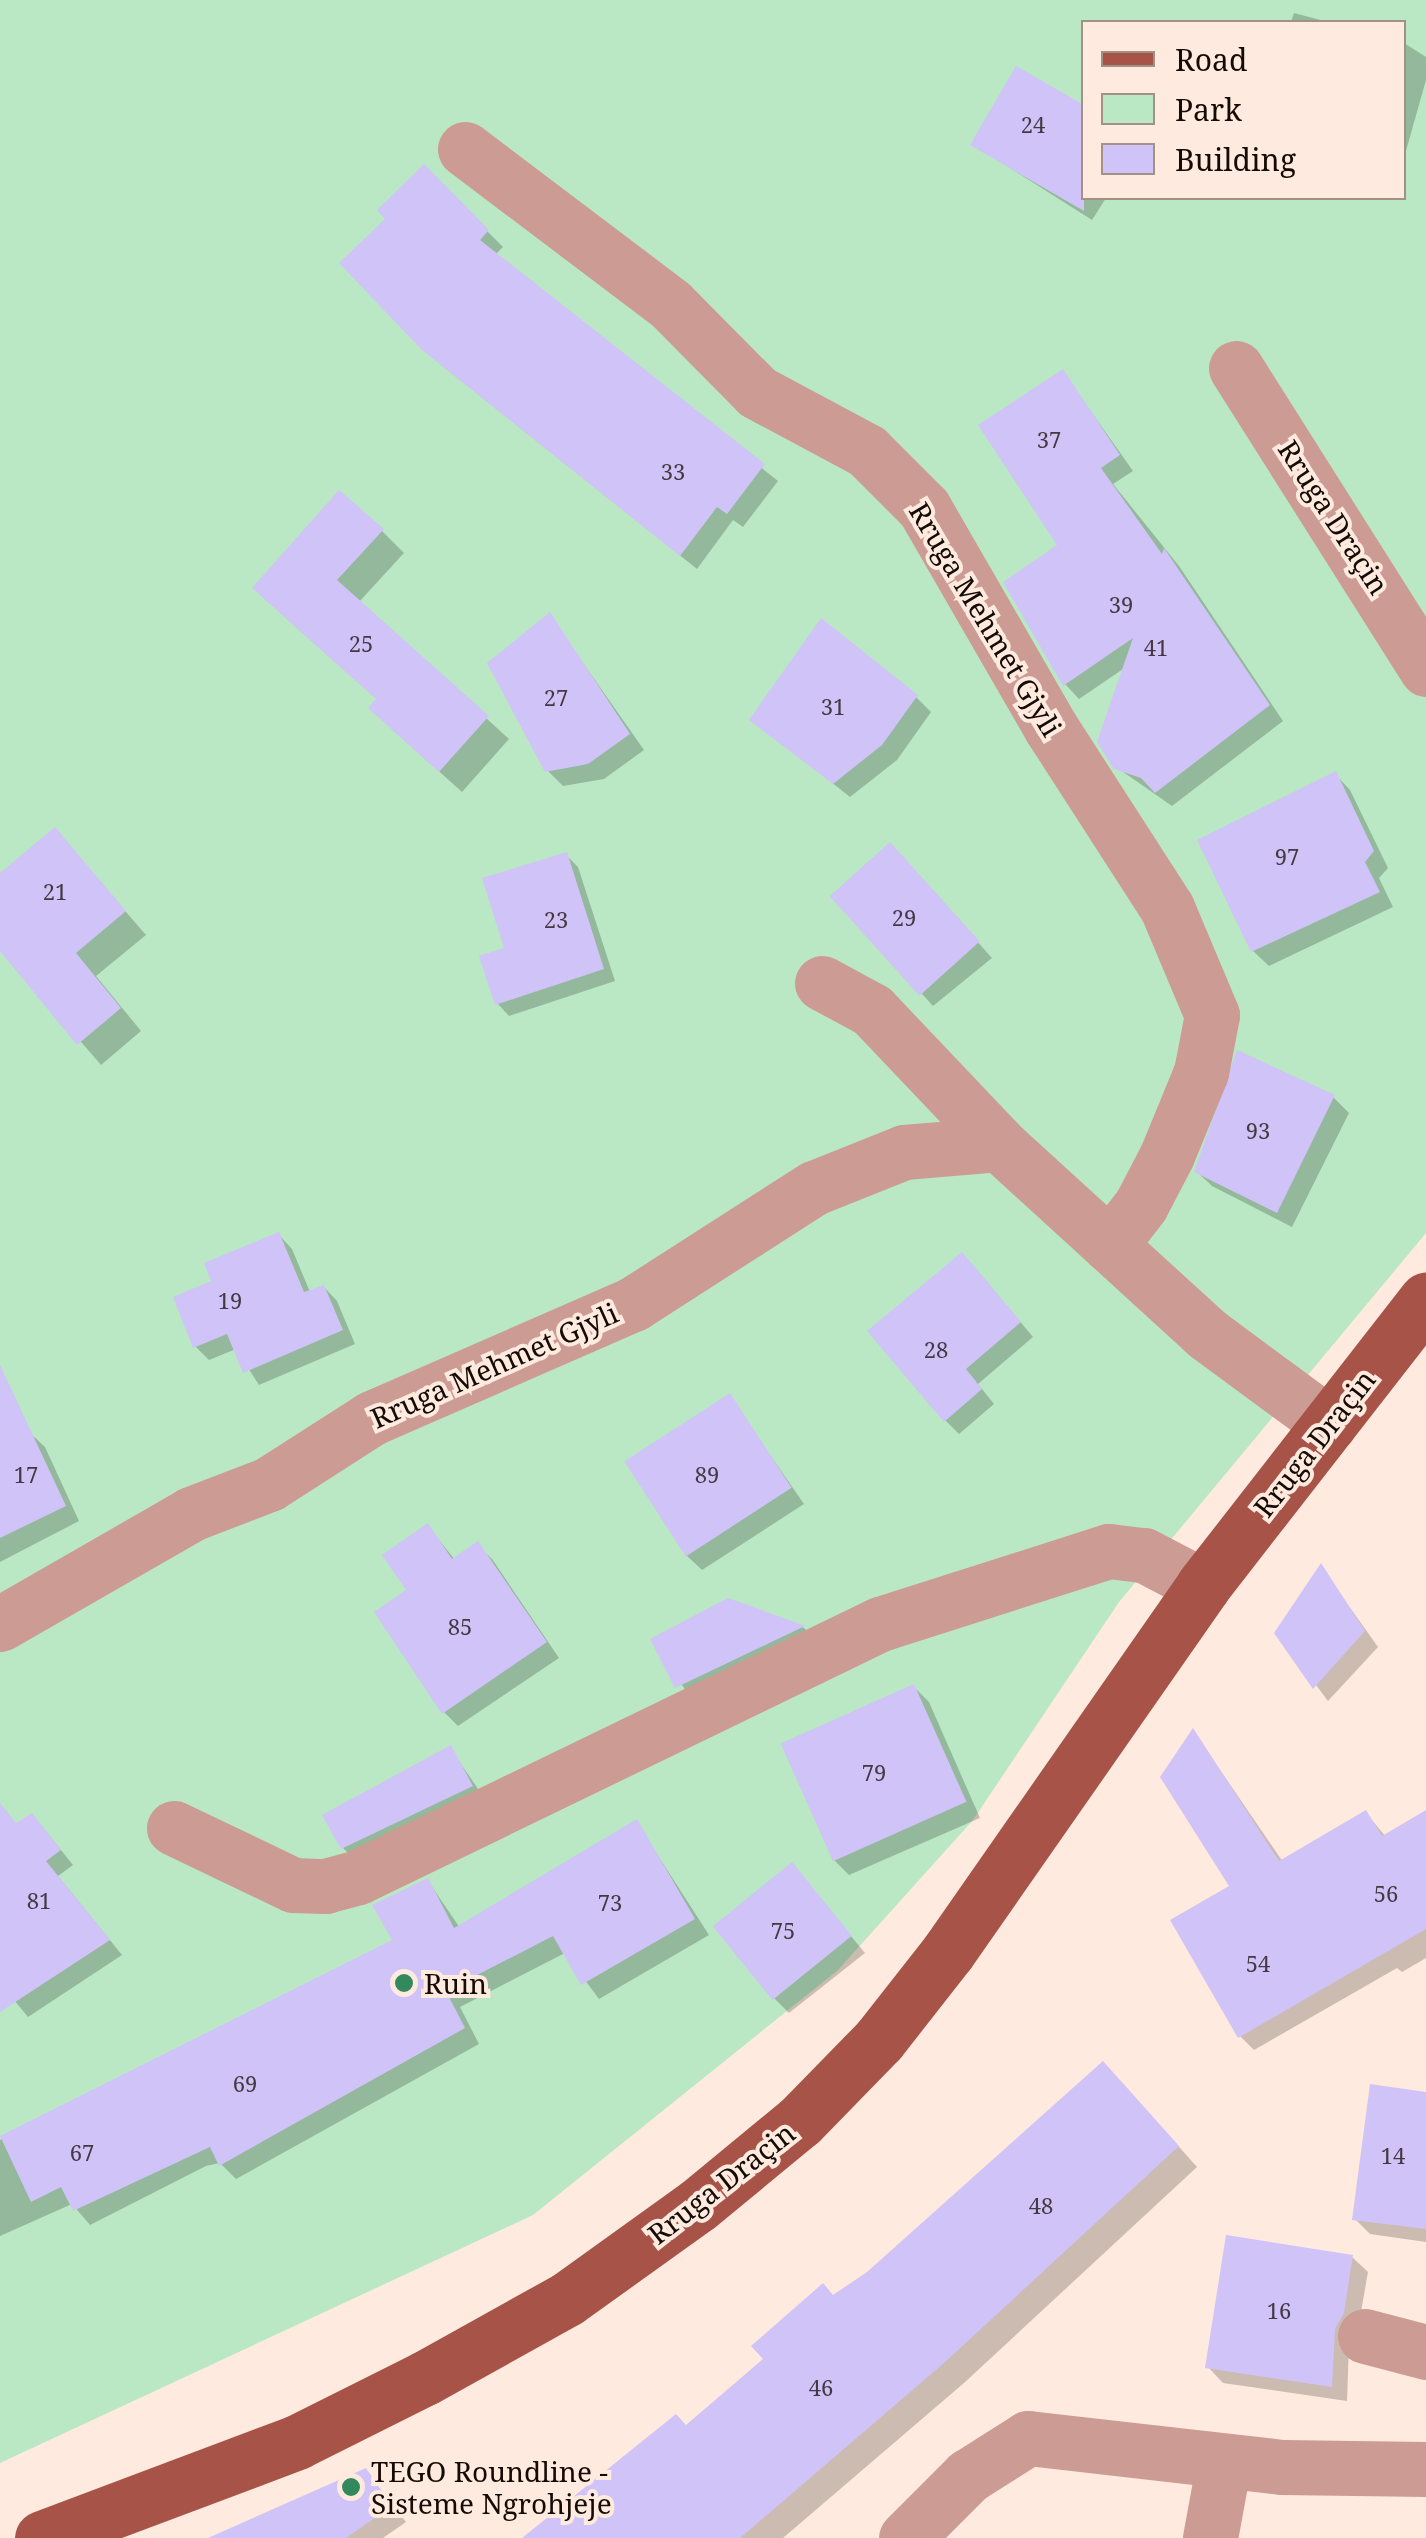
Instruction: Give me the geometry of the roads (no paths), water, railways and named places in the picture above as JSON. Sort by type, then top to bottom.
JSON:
[{"type":"main road","name":"Rruga Draçin","points":[[42,2538],[297,2442],[425,2378],[567,2299],[698,2206],[800,2121],[879,2040],[948,1952],[1203,1586],[1426,1300]]},
{"type":"street","name":"Rruga Mehmet Gjyli","points":[[465,149],[671,306],[758,392],[867,451],[924,508],[1051,728],[1166,908],[1212,1015],[1202,1072],[1167,1155],[1142,1205],[1110,1245]]},
{"type":"street","name":"Rruga Draçin","points":[[1236,368],[1426,669]]},
{"type":"street","points":[[822,983],[872,1010],[999,1144],[1207,1334],[1329,1424]]},
{"type":"street","name":"Rruga Mehmet Gjyli","points":[[0,1624],[192,1514],[269,1484],[372,1418],[633,1304],[814,1188],[904,1152],[999,1144]]},
{"type":"street","points":[[174,1828],[293,1885],[325,1886],[358,1877],[880,1624],[1109,1551],[1144,1555],[1203,1586]]},
{"type":"street","points":[[1365,2336],[1426,2352]]},
{"type":"street","points":[[906,2538],[968,2476],[1018,2442],[1045,2438],[1224,2462],[1426,2468]]},
{"type":"street","points":[[1210,2538],[1224,2462]]},
{"type":"place","name":"Ruin","points":[[404,1983]]},
{"type":"place","name":"TEGO Roundline - Sisteme Ngrohjeje","points":[[351,2487]]}]
